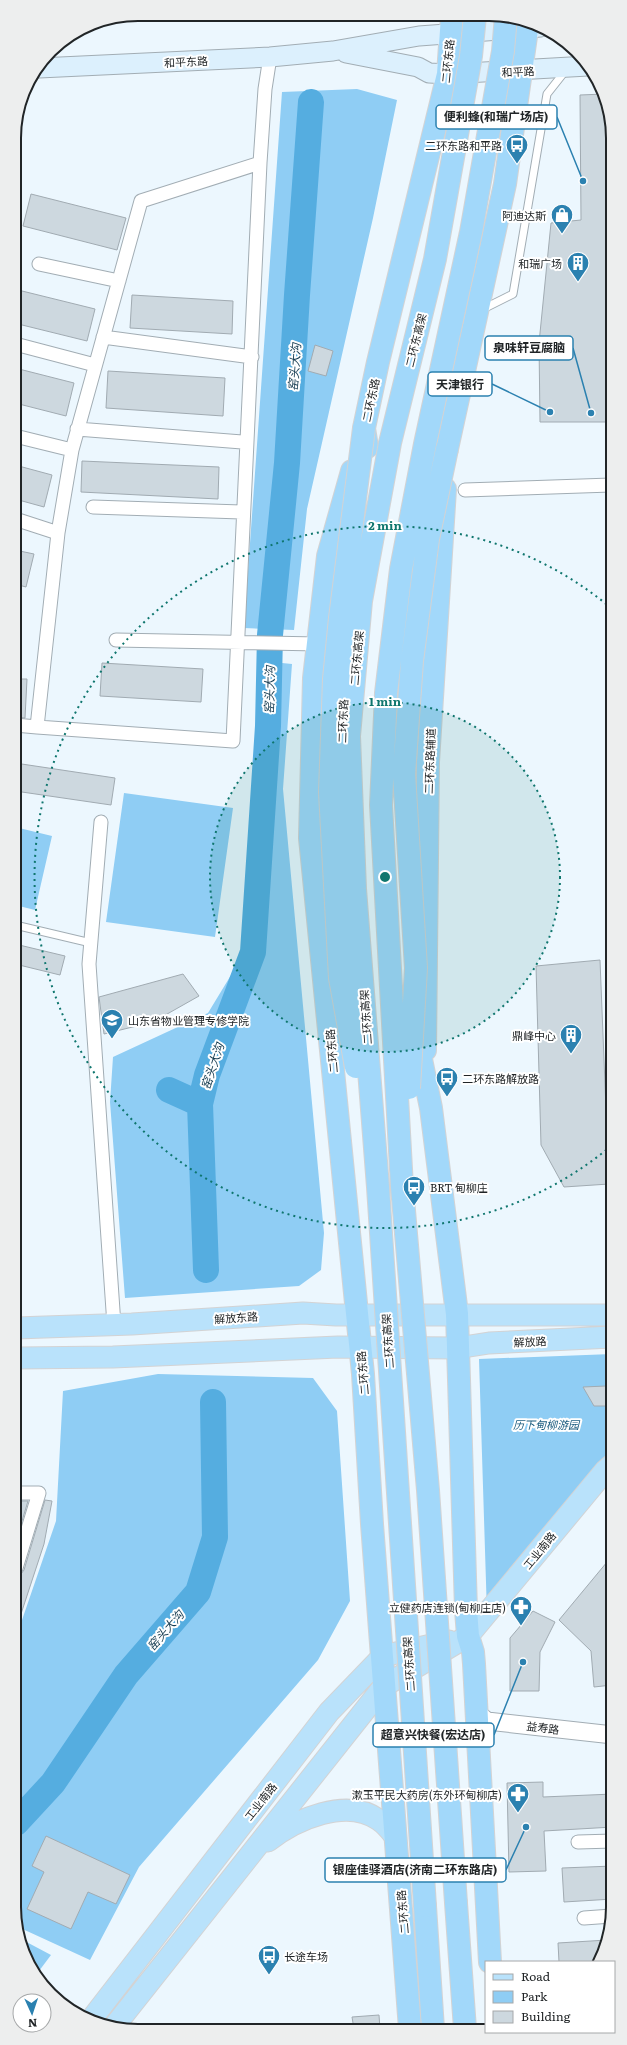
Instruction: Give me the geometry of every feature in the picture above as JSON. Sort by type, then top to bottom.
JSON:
[{"type":"highway","name":"二环东高架","points":[[433,2024],[378,1187],[355,889],[349,736],[361,601],[390,443],[435,259],[471,56],[474,21]]},
{"type":"highway","points":[[465,2024],[428,1498],[402,1187],[381,805],[386,693],[401,569],[425,444],[471,232],[503,51],[505,22]]},
{"type":"highway","name":"二环东路","points":[[410,2024],[394,1835],[383,1656],[360,1347],[348,1209],[328,1018],[350,980],[340,730],[350,610],[370,467],[364,428],[378,362],[448,74],[451,25]]},
{"type":"highway","points":[[402,1187],[416,968],[404,774],[412,661],[428,539],[505,184],[522,71],[531,29]]},
{"type":"highway","points":[[364,428],[336,656],[330,792],[340,978],[378,1187]]},
{"type":"highway","points":[[328,1018],[310,838],[314,678],[311,644],[328,556],[364,428]]},
{"type":"highway","points":[[447,449],[431,470],[411,592],[395,729],[407,997],[425,1073],[431,1108],[457,1314],[468,1636],[473,1652],[490,1961]]},
{"type":"highway","name":"二环东路辅道","points":[[425,1073],[428,762],[447,449]]},
{"type":"main road","points":[[451,25],[523,26]]},
{"type":"main road","name":"和平东路","points":[[45,68],[270,57],[333,51],[419,36],[451,25]]},
{"type":"main road","name":"和平东路","points":[[333,51],[418,67],[429,72],[448,74]]},
{"type":"main road","name":"和平路","points":[[448,74],[522,71],[581,66]]},
{"type":"main road","name":"解放东路","points":[[21,1328],[114,1325],[303,1313],[457,1314]]},
{"type":"main road","name":"解放路","points":[[457,1314],[606,1315]]},
{"type":"main road","name":"解放路","points":[[457,1348],[489,1343],[606,1337]]},
{"type":"main road","points":[[21,1358],[158,1355],[360,1347],[457,1348]]},
{"type":"main road","name":"工业南路","points":[[117,2022],[384,1686],[468,1636],[606,1470]]},
{"type":"main road","points":[[383,1656],[468,1636]]},
{"type":"main road","name":"工业南路","points":[[94,2015],[329,1712],[383,1656]]},
{"type":"main road","points":[[250,1855],[274,1836],[294,1824],[328,1812],[345,1810],[358,1811],[370,1815],[380,1820],[394,1835]]},
{"type":"street","points":[[21,726],[234,741],[260,163],[265,89],[270,57]]},
{"type":"street","points":[[37,727],[58,532],[72,450],[141,201],[260,163]]},
{"type":"street","points":[[39,264],[119,280]]},
{"type":"street","points":[[103,337],[252,357]]},
{"type":"street","points":[[21,346],[95,365]]},
{"type":"street","points":[[77,429],[242,442]]},
{"type":"street","points":[[21,437],[72,450]]},
{"type":"street","points":[[465,490],[606,485]]},
{"type":"street","points":[[93,507],[241,512]]},
{"type":"street","points":[[21,521],[58,532]]},
{"type":"street","points":[[116,640],[239,643],[281,642],[311,644]]},
{"type":"street","points":[[101,822],[89,964],[114,1325]]},
{"type":"street","points":[[21,1493],[39,1493],[21,1552]]},
{"type":"street","name":"益寿路","points":[[477,1713],[487,1721],[606,1734]]},
{"type":"street","points":[[578,1842],[606,1841]]},
{"type":"street","points":[[584,1918],[606,1916]]},
{"type":"lane","points":[[477,312],[513,294],[547,94],[569,67]]},
{"type":"lane","points":[[21,926],[91,943]]},
{"type":"green space","points":[[357,89],[397,100],[373,218],[307,509],[294,630],[244,628],[282,92]]},
{"type":"green space","points":[[262,661],[292,664],[283,789],[324,1233],[321,1270],[299,1286],[125,1298],[110,1102],[113,1057],[208,1013],[245,952],[261,953]]},
{"type":"green space","points":[[124,793],[233,808],[215,937],[106,922]]},
{"type":"green space","points":[[21,828],[52,836],[35,910],[21,906]]},
{"type":"green space","name":"历下甸柳游园","points":[[606,1354],[606,1469],[487,1614],[479,1359]]},
{"type":"green space","points":[[158,1374],[313,1378],[337,1411],[350,1601],[318,1660],[139,1867],[90,1960],[23,1929],[21,1915],[21,1622],[56,1521],[63,1391]]},
{"type":"green space","points":[[26,1942],[51,1955],[40,1970]]},
{"type":"building","name":"和瑞广场","points":[[598,94],[605,123],[606,422],[540,422],[539,343],[551,223],[581,220],[580,95]]},
{"type":"building","points":[[31,194],[126,218],[117,250],[23,226]]},
{"type":"building","points":[[21,291],[95,309],[87,341],[21,325]]},
{"type":"building","points":[[132,295],[233,301],[232,334],[130,328]]},
{"type":"building","points":[[315,345],[333,351],[326,376],[308,371]]},
{"type":"building","points":[[21,370],[74,383],[66,416],[21,405]]},
{"type":"building","points":[[108,371],[225,378],[223,416],[106,408]]},
{"type":"building","points":[[82,461],[219,467],[218,499],[81,492]]},
{"type":"building","points":[[21,467],[52,475],[44,507],[21,501]]},
{"type":"building","points":[[21,551],[34,554],[26,587],[21,586]]},
{"type":"building","points":[[102,663],[203,669],[201,702],[100,696]]},
{"type":"building","points":[[21,679],[27,679],[25,718],[21,718]]},
{"type":"building","points":[[21,764],[115,778],[111,805],[21,792]]},
{"type":"building","points":[[21,945],[65,956],[60,975],[21,965]]},
{"type":"building","name":"鼎峰中心","points":[[600,960],[606,1109],[606,1184],[564,1187],[541,1145],[536,966]]},
{"type":"building","points":[[183,974],[199,996],[153,1022],[104,1034],[99,997]]},
{"type":"building","points":[[606,1386],[606,1406],[594,1406],[583,1387]]},
{"type":"building","points":[[45,1500],[52,1501],[44,1544],[21,1614],[21,1574],[24,1570]]},
{"type":"building","points":[[21,1501],[28,1501],[21,1524]]},
{"type":"building","points":[[606,1563],[606,1686],[594,1687],[591,1651],[559,1620]]},
{"type":"building","points":[[533,1611],[555,1622],[540,1652],[539,1691],[510,1691],[510,1638]]},
{"type":"building","points":[[543,1782],[543,1797],[606,1794],[606,1827],[544,1831],[546,1871],[509,1872],[507,1783]]},
{"type":"building","points":[[46,1836],[130,1875],[116,1904],[88,1892],[71,1929],[27,1909],[44,1872],[32,1866]]},
{"type":"building","points":[[606,1866],[606,1899],[564,1902],[562,1868]]},
{"type":"building","points":[[601,1940],[593,1961],[559,1961],[558,1943]]},
{"type":"building","points":[[379,2015],[380,2024],[353,2024],[352,2017]]},
{"type":"waterway","name":"窑头大沟","points":[[206,1270],[200,1104],[207,1075],[253,952],[268,726],[270,635],[287,463],[311,102]]},
{"type":"waterway","points":[[169,1090],[200,1104]]},
{"type":"waterway","name":"窑头大沟","points":[[21,1818],[53,1783],[126,1675],[198,1592],[215,1537],[213,1402]]},
{"type":"place","name":"二环东路和平路","points":[[517,164]]},
{"type":"place","name":"便利蜂(和瑞广场店)","points":[[583,181]]},
{"type":"place","name":"阿迪达斯","points":[[562,234]]},
{"type":"place","name":"和瑞广场","points":[[578,282]]},
{"type":"place","name":"天津银行","points":[[550,412]]},
{"type":"place","name":"泉味轩豆腐脑","points":[[591,413]]},
{"type":"place","name":"山东省物业管理专修学院","points":[[112,1040]]},
{"type":"place","name":"鼎峰中心","points":[[571,1054]]},
{"type":"place","name":"二环东路解放路","points":[[447,1098]]},
{"type":"place","name":"BRT 甸柳庄","points":[[414,1206]]},
{"type":"place","name":"立健药店连锁(甸柳庄店)","points":[[521,1626]]},
{"type":"place","name":"超意兴快餐(宏达店)","points":[[523,1662]]},
{"type":"place","name":"漱玉平民大药房(东外环甸柳店)","points":[[518,1814]]},
{"type":"place","name":"银座佳驿酒店(济南二环东路店)","points":[[526,1827]]},
{"type":"place","name":"长途车场","points":[[269,1976]]}]
